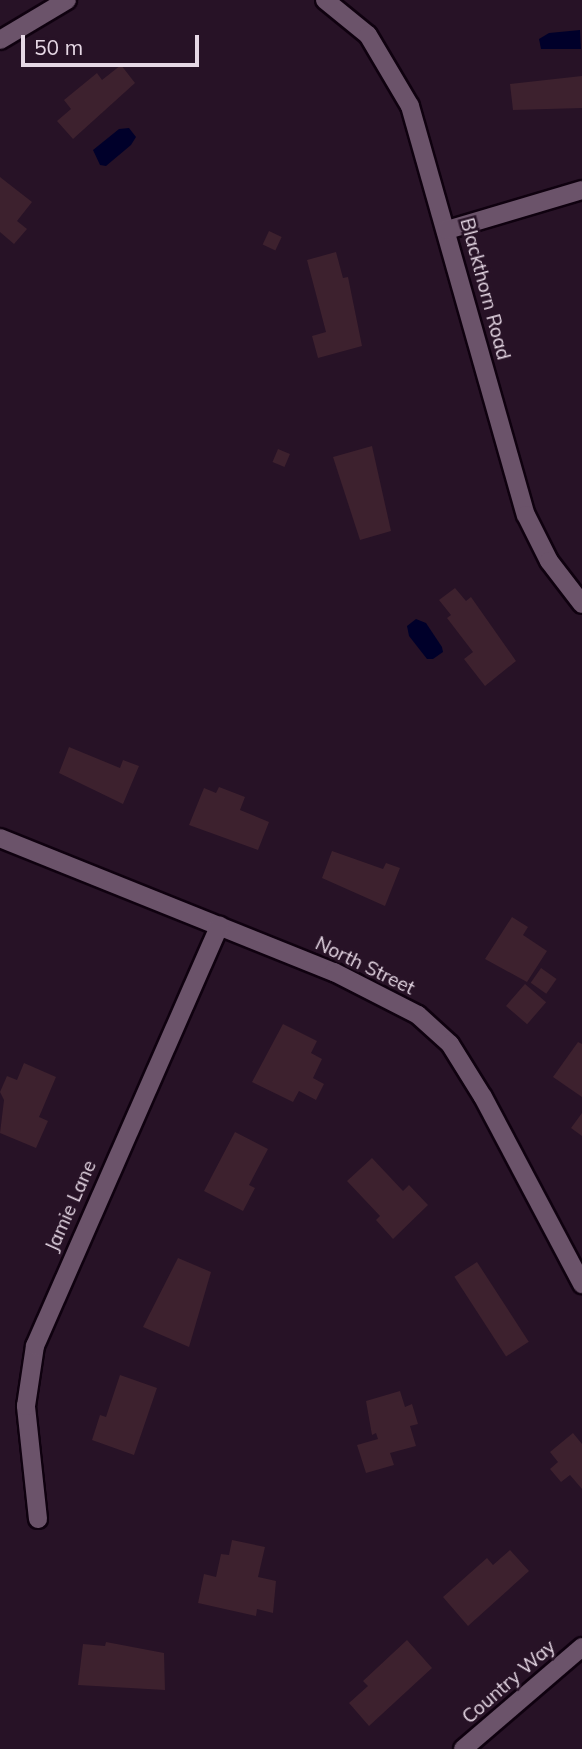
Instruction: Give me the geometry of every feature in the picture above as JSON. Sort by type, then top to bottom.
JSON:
[{"type":"street","points":[[0,40],[40,5],[67,0]]},
{"type":"street","name":"Blackthorn Road","points":[[325,0],[368,35],[401,84],[447,230],[526,514],[550,561],[582,604]]},
{"type":"street","points":[[447,230],[582,190]]},
{"type":"street","name":"North Street","points":[[0,838],[373,990],[418,1015],[450,1044],[484,1097],[582,1284]]},
{"type":"street","name":"Jamie Lane","points":[[38,1519],[26,1406],[35,1346],[219,926]]},
{"type":"street","name":"Country Way","points":[[463,1749],[582,1647]]},
{"type":"water","points":[[580,30],[581,49],[541,49],[539,39],[549,33]]},
{"type":"water","points":[[129,128],[136,137],[131,145],[106,166],[100,165],[93,150],[119,129]]},
{"type":"water","points":[[416,619],[426,623],[442,647],[443,652],[433,659],[427,659],[409,636],[407,626]]},
{"type":"building","points":[[121,65],[135,83],[73,139],[57,121],[71,109],[64,100],[97,73],[102,80]]},
{"type":"building","points":[[582,76],[582,108],[513,110],[510,84]]},
{"type":"building","points":[[0,177],[32,202],[17,221],[27,229],[14,244],[0,232]]},
{"type":"building","points":[[269,231],[282,237],[275,251],[263,245]]},
{"type":"building","points":[[336,252],[343,278],[348,277],[362,346],[318,358],[312,336],[326,332],[307,260]]},
{"type":"building","points":[[372,446],[391,531],[360,540],[333,457]]},
{"type":"building","points":[[278,449],[290,454],[284,467],[273,462]]},
{"type":"building","points":[[455,588],[466,601],[471,597],[516,661],[485,686],[464,659],[473,652],[447,618],[451,615],[439,600]]},
{"type":"building","points":[[69,747],[120,768],[123,760],[139,766],[123,804],[59,773]]},
{"type":"building","points":[[219,787],[245,797],[240,810],[269,822],[258,850],[189,825],[204,788],[216,793]]},
{"type":"building","points":[[332,851],[383,869],[386,863],[400,868],[385,906],[322,878]]},
{"type":"building","points":[[512,917],[528,927],[523,935],[547,951],[527,982],[485,959]]},
{"type":"building","points":[[541,968],[557,979],[546,994],[531,983]]},
{"type":"building","points":[[525,984],[546,1002],[527,1024],[506,1006]]},
{"type":"building","points":[[283,1024],[317,1041],[311,1053],[322,1059],[313,1078],[324,1084],[316,1100],[299,1091],[293,1102],[252,1082]]},
{"type":"building","points":[[578,1042],[582,1044],[582,1097],[553,1077]]},
{"type":"building","points":[[24,1063],[56,1077],[39,1117],[48,1121],[36,1148],[0,1133],[4,1100],[0,1092],[7,1076],[17,1080]]},
{"type":"building","points":[[582,1113],[582,1136],[571,1128]]},
{"type":"building","points":[[235,1132],[268,1149],[249,1185],[255,1188],[243,1211],[204,1191]]},
{"type":"building","points":[[372,1158],[403,1191],[409,1185],[428,1205],[393,1239],[376,1220],[380,1216],[347,1181]]},
{"type":"building","points":[[178,1258],[211,1272],[189,1347],[143,1327]]},
{"type":"building","points":[[477,1262],[529,1342],[506,1356],[454,1277]]},
{"type":"building","points":[[120,1375],[157,1388],[134,1455],[92,1440],[100,1415],[106,1417]]},
{"type":"building","points":[[400,1391],[405,1407],[412,1404],[418,1424],[410,1426],[416,1446],[390,1453],[394,1465],[366,1473],[357,1445],[378,1439],[376,1433],[372,1435],[366,1401]]},
{"type":"building","points":[[573,1433],[582,1444],[582,1489],[570,1475],[561,1482],[550,1469],[558,1462],[550,1452]]},
{"type":"building","points":[[232,1540],[265,1547],[258,1577],[276,1581],[273,1613],[257,1609],[256,1616],[198,1603],[204,1574],[216,1577],[221,1554],[229,1555]]},
{"type":"building","points":[[510,1550],[529,1571],[468,1626],[443,1597],[487,1558],[493,1565]]},
{"type":"building","points":[[407,1640],[432,1668],[369,1726],[349,1703],[368,1686],[363,1681]]},
{"type":"building","points":[[106,1642],[164,1653],[165,1690],[78,1685],[83,1644],[105,1646]]}]
